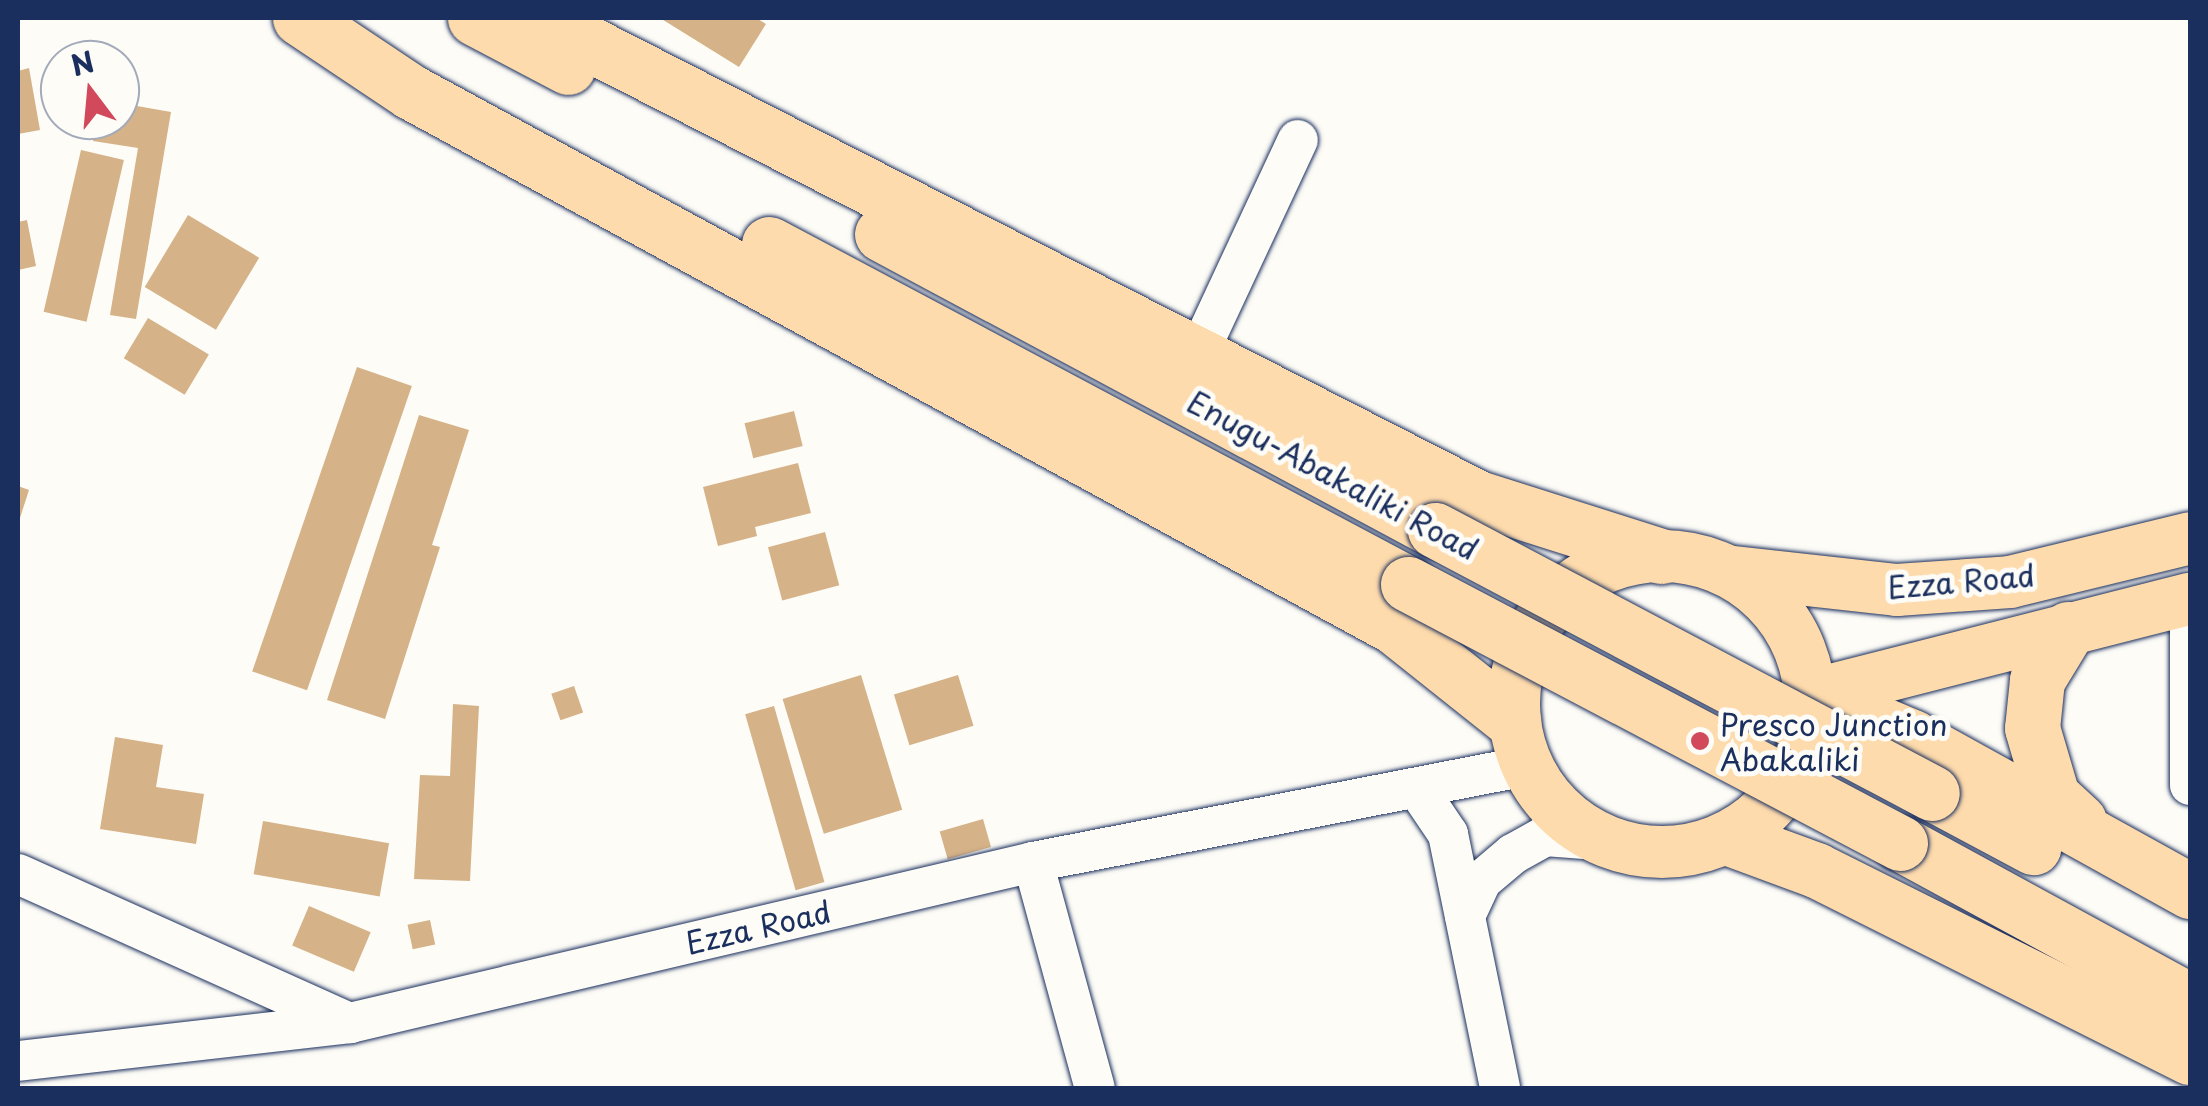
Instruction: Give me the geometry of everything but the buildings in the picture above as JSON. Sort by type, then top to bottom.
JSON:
[{"type":"highway","points":[[300,18],[410,92],[1395,628],[1519,743]]},
{"type":"highway","points":[[342,18],[1900,843],[2190,1002]]},
{"type":"highway","name":"Enugu-Abakaliki Road","points":[[475,18],[2190,931]]},
{"type":"highway","points":[[539,18],[1478,498],[1661,556]]},
{"type":"highway","points":[[2068,629],[2038,680],[2032,728],[2038,764],[2052,796],[2143,866]]},
{"type":"highway","points":[[1812,695],[1912,737],[2190,891]]},
{"type":"highway","points":[[1729,838],[1816,870],[2190,1057]]},
{"type":"main road","name":"Ezza Road","points":[[1730,571],[1835,588],[1972,585],[2010,582],[2190,538]]},
{"type":"main road","points":[[1661,556],[1730,571],[1767,598],[1795,635],[1812,695],[1804,752],[1775,803],[1729,838],[1686,852],[1641,852],[1598,840],[1544,796],[1519,743],[1519,666],[1550,606],[1595,573],[1661,556]]},
{"type":"main road","name":"Ezza Road","points":[[1812,695],[2190,599]]},
{"type":"street","points":[[1198,354],[1298,140]]},
{"type":"street","points":[[2190,599],[2190,785]]},
{"type":"street","name":"Ezza Road","points":[[18,1061],[350,1024],[1034,862],[1418,791],[1519,743]]},
{"type":"street","points":[[1418,791],[1448,834],[1500,1088]]},
{"type":"street","points":[[1465,916],[1481,881],[1512,854],[1544,836],[1598,840]]},
{"type":"street","points":[[1034,862],[1095,1088]]},
{"type":"street","points":[[18,874],[350,1024]]},
{"type":"place","name":"Presco Junction Abakaliki","points":[[1700,741]]}]
